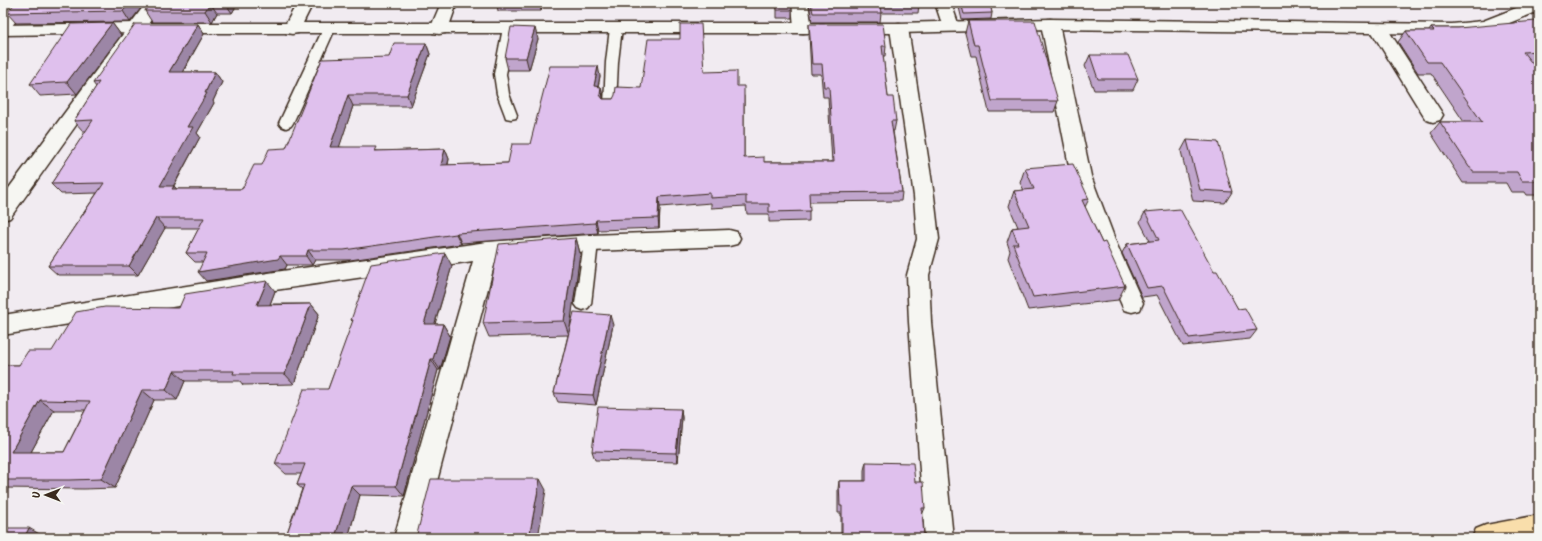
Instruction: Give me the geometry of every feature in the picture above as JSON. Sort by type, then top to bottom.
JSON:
[{"type":"highway","points":[[1486,538],[1539,528]]},
{"type":"street","points":[[3,26],[21,3]]},
{"type":"street","points":[[3,212],[155,3]]},
{"type":"street","points":[[292,29],[305,3]]},
{"type":"street","points":[[439,29],[449,3]]},
{"type":"street","points":[[800,3],[803,28]]},
{"type":"street","points":[[943,3],[950,26]]},
{"type":"street","points":[[3,30],[137,28],[899,28],[1050,24],[1452,29],[1486,26],[1539,5]]},
{"type":"street","points":[[1050,24],[1082,176],[1106,245],[1132,303]]},
{"type":"street","points":[[899,28],[925,203],[928,239],[918,275],[920,322],[939,538]]},
{"type":"street","points":[[1379,29],[1433,115]]},
{"type":"street","points":[[3,325],[283,280],[487,250],[729,238]]},
{"type":"street","points":[[408,538],[487,250]]},
{"type":"lane","points":[[508,28],[500,74],[503,94],[511,115]]},
{"type":"lane","points":[[610,105],[612,62],[616,28]]},
{"type":"lane","points":[[286,123],[329,29]]},
{"type":"lane","points":[[583,304],[591,244]]},
{"type":"building","points":[[15,3],[130,3],[123,11],[7,13]]},
{"type":"building","points":[[150,3],[210,3],[205,11],[145,11]]},
{"type":"building","points":[[497,3],[540,3],[540,5],[497,5]]},
{"type":"building","points":[[777,3],[791,3],[792,10],[777,10]]},
{"type":"building","points":[[811,3],[919,3],[919,5],[880,5],[881,13],[813,13]]},
{"type":"building","points":[[961,3],[990,3],[992,13],[964,14]]},
{"type":"building","points":[[968,21],[1035,21],[1058,101],[992,101],[978,45],[974,45]]},
{"type":"building","points":[[1536,21],[1539,25],[1539,51],[1523,52],[1539,72],[1539,184],[1537,181],[1522,181],[1517,172],[1473,172],[1440,122],[1482,122],[1440,62],[1427,62],[1406,31],[1434,31],[1431,28],[1458,28]]},
{"type":"building","points":[[112,23],[67,82],[30,84],[71,24]]},
{"type":"building","points":[[135,24],[198,24],[169,72],[215,72],[205,93],[207,93],[187,127],[193,127],[160,186],[174,186],[172,189],[242,189],[254,165],[262,165],[269,149],[286,148],[322,59],[389,57],[394,43],[426,43],[407,95],[348,95],[330,147],[377,147],[375,151],[445,149],[441,165],[508,163],[512,144],[530,144],[550,66],[598,66],[594,86],[601,87],[600,95],[603,99],[613,99],[616,87],[641,88],[648,39],[680,39],[680,24],[701,24],[704,72],[737,71],[737,86],[744,86],[744,158],[764,157],[764,162],[834,162],[829,87],[824,87],[822,64],[812,64],[809,24],[883,24],[886,46],[882,46],[888,97],[893,97],[896,121],[891,121],[902,192],[809,193],[810,211],[769,212],[769,204],[746,204],[746,196],[710,198],[710,193],[659,197],[658,218],[596,220],[595,223],[457,233],[344,250],[308,250],[306,256],[280,256],[278,259],[198,272],[207,253],[186,253],[204,218],[156,218],[129,266],[48,266],[104,183],[51,184],[93,120],[74,121],[99,82],[93,83]]},
{"type":"building","points":[[511,27],[535,28],[526,58],[505,58]]},
{"type":"building","points":[[1090,55],[1128,55],[1138,79],[1098,79]]},
{"type":"building","points":[[1187,140],[1218,142],[1232,192],[1200,190]]},
{"type":"building","points":[[1073,164],[1089,199],[1082,200],[1102,243],[1105,242],[1125,286],[1033,297],[1013,244],[1018,244],[1012,228],[1029,226],[1014,191],[1034,189],[1025,168]]},
{"type":"building","points":[[1180,209],[1214,271],[1217,271],[1238,309],[1245,308],[1257,330],[1189,338],[1163,286],[1147,288],[1127,244],[1159,240],[1145,212]]},
{"type":"building","points":[[576,238],[564,321],[483,323],[499,244]]},
{"type":"building","points":[[445,253],[424,324],[443,324],[433,359],[431,359],[396,486],[351,486],[335,537],[286,536],[304,485],[297,485],[305,464],[275,464],[304,389],[328,389],[371,264]]},
{"type":"building","points":[[267,281],[257,305],[311,304],[285,374],[233,374],[234,371],[174,371],[166,390],[142,390],[101,479],[3,480],[3,365],[19,365],[28,351],[52,351],[76,312],[105,307],[179,308],[185,294]],"holes":[[[40,400],[90,401],[64,452],[11,452]]]},
{"type":"building","points":[[574,312],[610,315],[593,395],[554,393]]},
{"type":"building","points":[[598,407],[681,409],[676,453],[592,451]]},
{"type":"building","points":[[866,462],[913,463],[915,482],[923,482],[925,508],[922,508],[924,538],[842,538],[842,506],[840,506],[839,481],[866,481]]},
{"type":"building","points":[[431,479],[540,479],[529,538],[416,538]]},
{"type":"building","points":[[3,528],[29,528],[24,538],[3,538]]},
{"type":"building","points":[[660,532],[689,533],[688,538],[659,538]]}]
